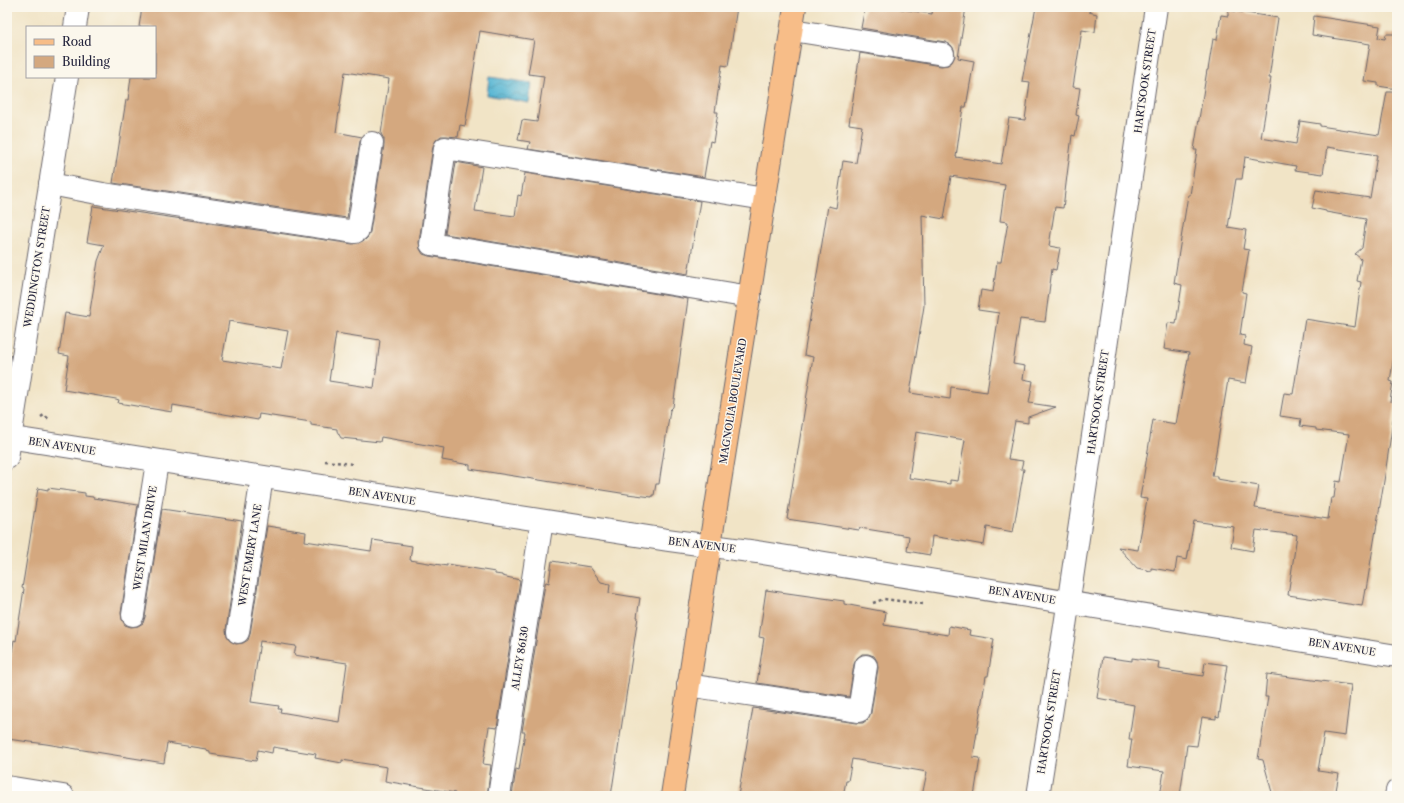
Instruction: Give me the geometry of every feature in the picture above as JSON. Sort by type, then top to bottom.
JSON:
[{"type":"main road","name":"MAGNOLIA BOULEVARD","points":[[672,796],[710,545],[796,7]]},
{"type":"street","points":[[75,26],[78,7]]},
{"type":"street","name":"HARTSOOK STREET","points":[[1038,796],[1156,7]]},
{"type":"street","points":[[792,30],[943,54]]},
{"type":"street","name":"WEDDINGTON STREET","points":[[8,444],[67,78]]},
{"type":"street","points":[[50,184],[103,194],[350,233],[358,230],[372,143]]},
{"type":"street","points":[[750,297],[430,244],[445,148],[765,199]]},
{"type":"street","name":"BEN AVENUE","points":[[8,444],[157,462],[262,477],[542,521],[710,545],[1397,656]]},
{"type":"street","name":"WEST MILAN DRIVE","points":[[133,615],[157,462]]},
{"type":"street","name":"WEST EMERY LANE","points":[[238,632],[262,477]]},
{"type":"street","name":"ALLEY 86130","points":[[499,796],[542,521]]},
{"type":"street","points":[[688,685],[858,711],[866,666]]},
{"type":"street","points":[[7,787],[63,796]]},
{"type":"street","points":[[1396,796],[1397,791]]},
{"type":"water","points":[[489,77],[532,83],[529,103],[487,95]]},
{"type":"building","points":[[142,7],[737,7],[728,66],[722,65],[715,112],[718,112],[713,142],[710,141],[704,177],[528,149],[530,142],[518,140],[522,120],[537,122],[544,76],[528,74],[534,40],[480,31],[465,126],[460,125],[458,137],[441,136],[436,140],[433,146],[419,242],[420,249],[423,254],[688,299],[673,407],[670,410],[659,484],[656,484],[654,495],[652,495],[652,497],[627,494],[470,469],[470,465],[442,460],[444,448],[381,437],[380,442],[341,438],[337,429],[311,425],[311,422],[259,414],[258,420],[173,405],[172,412],[118,403],[119,400],[116,399],[64,390],[69,356],[59,354],[65,313],[89,317],[98,261],[104,245],[87,242],[93,206],[353,244],[365,240],[370,232],[384,145],[384,139],[381,134],[389,79],[345,72],[336,132],[362,137],[360,141],[347,218],[113,183],[126,100],[128,100],[131,78],[156,78],[156,26],[139,26]],"holes":[[[229,321],[288,331],[281,369],[222,360]],[[336,333],[380,340],[374,388],[329,381]]]},
{"type":"building","points":[[865,7],[890,7],[932,14],[933,7],[966,7],[958,58],[974,61],[966,107],[963,107],[956,157],[1001,164],[1009,118],[1025,120],[1030,82],[1022,81],[1036,7],[1090,7],[1089,12],[1097,14],[1095,32],[1082,30],[1073,87],[1080,88],[1076,115],[1079,116],[1075,136],[1072,135],[1063,208],[1055,207],[1049,246],[1060,248],[1056,270],[1052,269],[1045,322],[1020,319],[1013,364],[1025,366],[1023,379],[1033,381],[1029,403],[1056,407],[1028,417],[1028,423],[1015,421],[1008,459],[1023,461],[1021,469],[1024,469],[1013,532],[987,527],[984,545],[932,536],[930,555],[907,551],[909,536],[787,519],[813,357],[804,355],[828,206],[836,208],[843,161],[856,163],[862,126],[849,124],[860,53],[941,66],[948,65],[952,62],[955,56],[954,49],[951,45],[945,42],[861,28]],"holes":[[[951,176],[1005,185],[1000,221],[1008,222],[1001,262],[997,262],[993,292],[981,290],[978,310],[999,313],[987,392],[951,387],[950,399],[910,393],[924,306],[922,215],[944,219]],[[916,432],[965,440],[958,481],[950,480],[950,484],[909,478]]]},
{"type":"building","points":[[1228,10],[1278,18],[1269,78],[1271,78],[1261,138],[1296,144],[1300,121],[1320,124],[1320,126],[1379,135],[1387,92],[1397,92],[1397,337],[1390,381],[1393,382],[1390,401],[1396,401],[1366,590],[1365,589],[1362,606],[1288,595],[1297,535],[1256,530],[1253,551],[1231,547],[1234,527],[1194,521],[1187,560],[1177,558],[1175,572],[1151,568],[1151,571],[1137,568],[1118,547],[1138,550],[1147,499],[1140,498],[1153,420],[1176,424],[1189,353],[1164,349],[1168,323],[1176,324],[1182,285],[1174,283],[1188,195],[1190,195],[1197,150],[1194,150],[1207,70],[1213,39],[1217,40],[1221,15],[1228,16]],"holes":[[[1327,147],[1377,155],[1370,198],[1316,190],[1312,208],[1366,219],[1362,248],[1355,254],[1361,259],[1357,281],[1361,282],[1355,327],[1305,319],[1293,394],[1284,393],[1280,416],[1301,419],[1300,426],[1316,428],[1316,430],[1349,434],[1341,482],[1336,481],[1334,498],[1331,498],[1328,519],[1255,508],[1259,486],[1217,479],[1217,476],[1212,476],[1228,380],[1246,383],[1252,347],[1244,345],[1245,336],[1240,335],[1246,293],[1242,292],[1249,250],[1243,249],[1246,230],[1228,227],[1236,179],[1242,179],[1245,157],[1296,166],[1295,170],[1323,174]]]},
{"type":"building","points":[[1314,16],[1380,26],[1378,38],[1385,39],[1386,34],[1397,34],[1397,89],[1378,86],[1378,83],[1364,81],[1370,44],[1312,35]]},
{"type":"building","points":[[456,162],[482,167],[475,211],[515,216],[518,195],[521,196],[525,173],[700,201],[688,274],[445,234]]},
{"type":"building","points":[[38,488],[85,493],[85,496],[93,498],[138,505],[121,613],[122,620],[125,625],[131,627],[138,626],[143,623],[145,617],[162,509],[242,521],[226,630],[227,637],[230,641],[236,644],[243,643],[248,640],[250,634],[267,526],[306,532],[305,541],[371,551],[373,540],[412,546],[410,560],[447,566],[447,564],[495,572],[495,574],[520,580],[497,728],[489,727],[483,764],[491,765],[487,796],[455,796],[455,793],[385,781],[387,767],[342,760],[342,763],[315,758],[316,754],[273,747],[272,753],[258,750],[256,761],[210,754],[210,752],[206,751],[206,749],[167,743],[164,763],[7,739],[7,681],[14,640],[16,641],[24,589],[22,588]],"holes":[[[260,641],[296,646],[294,655],[347,663],[339,722],[280,712],[281,709],[278,709],[279,706],[251,702]]]},
{"type":"building","points":[[552,561],[590,567],[601,582],[610,584],[609,593],[640,598],[611,796],[512,796],[516,769],[519,770],[525,732],[522,732],[545,584],[546,582],[549,583]]},
{"type":"building","points":[[766,590],[844,601],[844,604],[886,612],[884,625],[948,635],[949,626],[970,630],[969,635],[994,639],[988,676],[986,676],[973,757],[980,758],[974,796],[922,796],[927,772],[852,759],[848,781],[846,781],[843,796],[738,796],[753,708],[863,723],[868,719],[871,713],[878,668],[877,661],[874,656],[862,654],[857,658],[854,664],[849,697],[757,683],[764,638],[759,637]]},
{"type":"building","points":[[1103,657],[1132,661],[1132,658],[1159,662],[1158,669],[1203,676],[1205,662],[1227,665],[1219,717],[1216,716],[1216,719],[1202,717],[1197,746],[1187,745],[1180,796],[1160,796],[1164,771],[1128,766],[1132,739],[1129,739],[1134,705],[1097,698]]},
{"type":"building","points":[[1267,674],[1351,685],[1345,736],[1324,733],[1318,771],[1339,774],[1335,796],[1273,796],[1263,760],[1258,759],[1268,697],[1265,697]]}]
